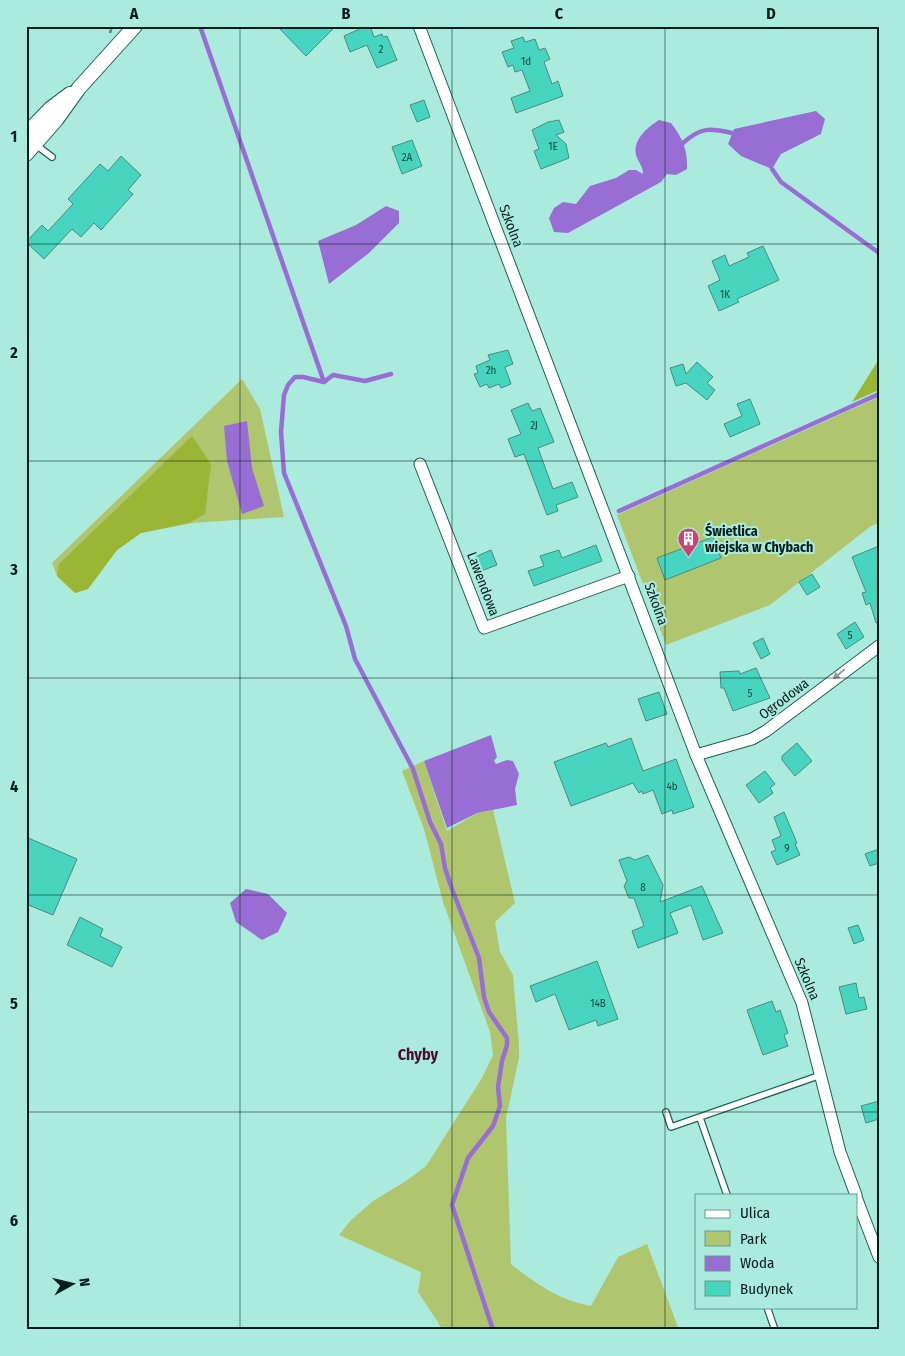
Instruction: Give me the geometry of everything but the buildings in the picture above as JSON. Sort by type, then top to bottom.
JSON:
[{"type":"street","name":"Szkolna","points":[[419,26],[696,755],[802,1004],[840,1152],[855,1194]]},
{"type":"street","points":[[29,143],[50,109],[79,88],[131,28]]},
{"type":"street","name":"Lawendowa","points":[[420,464],[484,628],[629,576]]},
{"type":"street","name":"Ogrodowa","points":[[696,755],[752,739],[766,731],[879,646]]},
{"type":"street","name":"Szkolna","points":[[858,1201],[879,1257]]},
{"type":"lane","points":[[29,143],[52,157]]},
{"type":"lane","points":[[666,1112],[671,1128],[821,1075]]},
{"type":"lane","points":[[700,1118],[727,1194]]},
{"type":"lane","points":[[767,1308],[775,1330]]},
{"type":"green space","points":[[879,359],[879,390],[852,402]]},
{"type":"green space","points":[[242,379],[260,409],[284,517],[192,523],[141,533],[117,550],[88,589],[75,593],[57,576],[52,563]]},
{"type":"green space","points":[[879,397],[879,523],[871,526],[770,605],[666,645],[617,515]]},
{"type":"green space","points":[[192,436],[211,464],[205,514],[189,523],[141,533],[117,550],[88,589],[75,593],[57,576],[59,564]]},
{"type":"green space","points":[[424,761],[447,831],[477,813],[493,810],[515,903],[495,922],[500,952],[513,975],[519,1045],[519,1058],[506,1118],[511,1264],[558,1296],[591,1306],[618,1257],[647,1244],[679,1330],[443,1330],[418,1292],[421,1272],[339,1235],[351,1220],[373,1201],[426,1166],[482,1078],[493,1055],[490,1032],[443,902],[424,829],[402,771]]},
{"type":"water","points":[[816,111],[825,119],[821,134],[781,154],[772,169],[741,156],[728,144],[734,129]]},
{"type":"water","points":[[659,120],[671,123],[678,133],[684,144],[687,169],[676,175],[667,174],[661,182],[568,233],[554,232],[549,218],[554,208],[563,202],[576,204],[590,186],[616,178],[629,170],[636,170],[643,174],[636,155],[637,144],[642,134]]},
{"type":"water","points":[[386,206],[399,211],[399,223],[369,253],[329,284],[318,241],[356,225]]},
{"type":"water","points":[[247,421],[252,468],[264,506],[242,514],[227,461],[224,426]]},
{"type":"water","points":[[491,735],[497,757],[494,761],[496,764],[507,760],[513,761],[519,774],[515,789],[517,805],[477,813],[447,828],[424,761]]},
{"type":"water","points":[[246,889],[268,894],[287,913],[278,932],[262,940],[236,922],[230,903]]},
{"type":"waterway","points":[[200,26],[324,382]]},
{"type":"waterway","points":[[683,143],[700,131],[717,130],[732,133]]},
{"type":"waterway","points":[[772,169],[781,182],[879,253]]},
{"type":"waterway","points":[[391,374],[365,381],[333,375],[324,382],[295,377],[288,385],[284,395],[281,432],[284,473],[346,626],[355,659],[413,769],[430,822],[441,844],[445,868],[452,889],[479,958],[484,997],[489,1012],[507,1038],[498,1087],[500,1106],[493,1126],[468,1158],[452,1205],[493,1330]]},
{"type":"waterway","points":[[619,511],[879,394]]},
{"type":"place","name":"Świetlica wiejska w Chybach","points":[[689,558]]},
{"type":"district","name":"Chyby","points":[[418,1054]]}]
